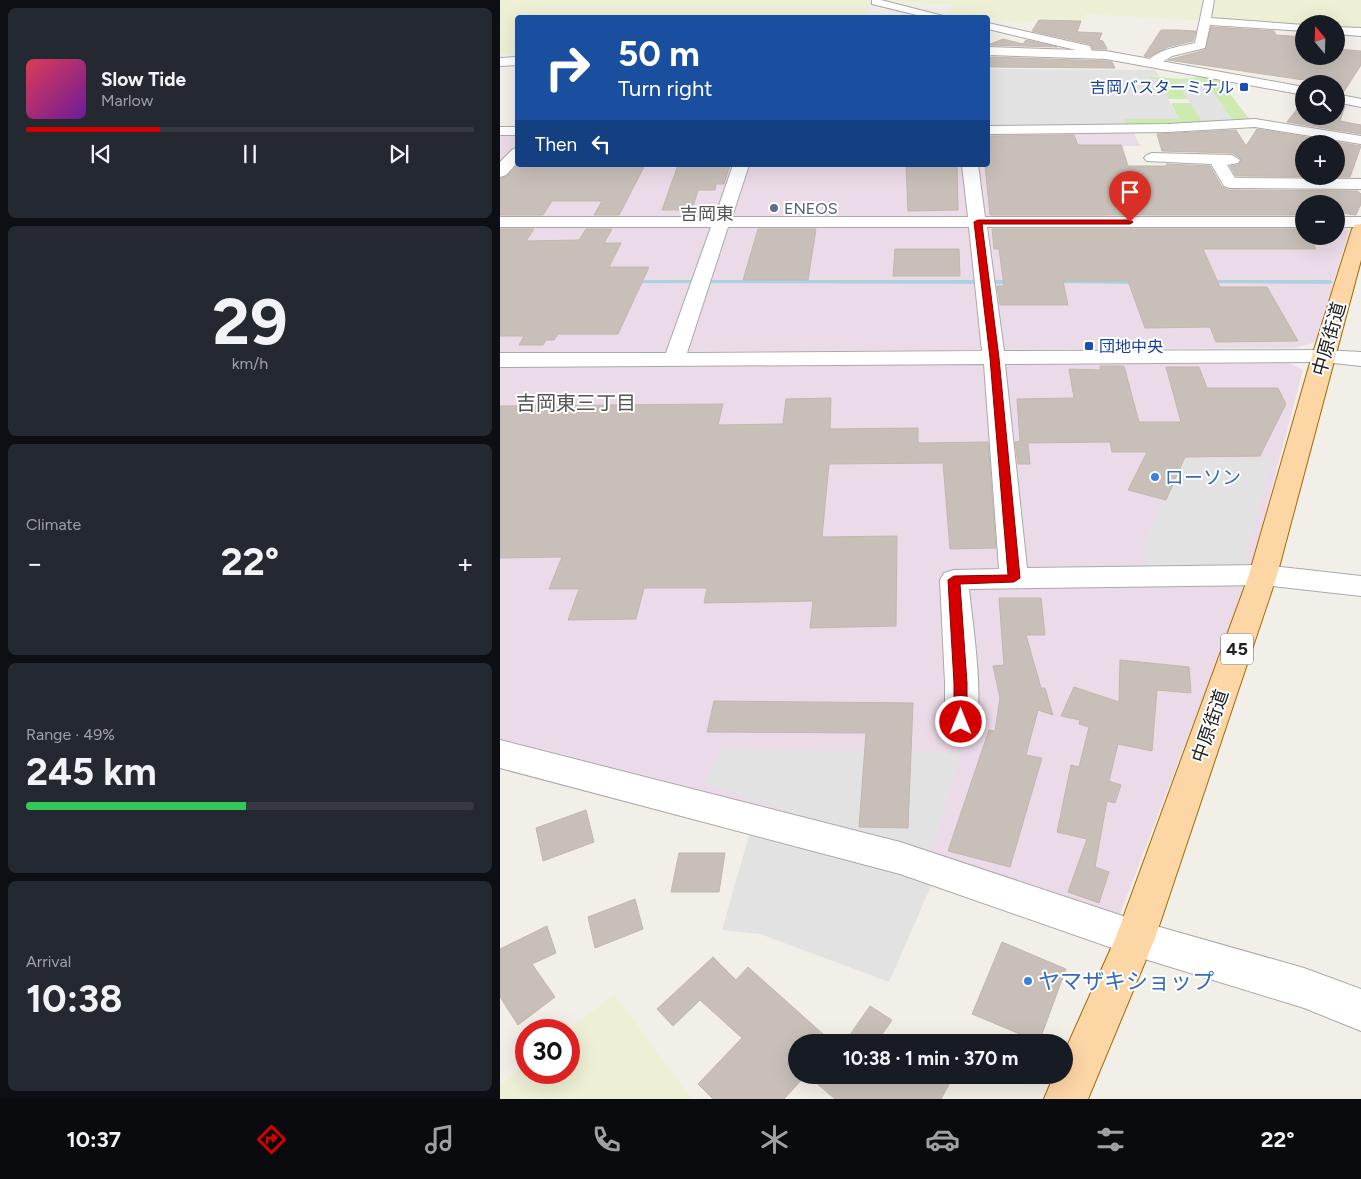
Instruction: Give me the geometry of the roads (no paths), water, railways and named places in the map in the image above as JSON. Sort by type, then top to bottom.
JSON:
[{"type":"main road","name":"中原街道","points":[[1066,1099],[1135,938],[1264,575],[1323,356],[1361,228]]},
{"type":"street","points":[[1152,63],[1168,53],[1201,45],[1209,0]]},
{"type":"street","points":[[874,3],[932,15]]},
{"type":"street","points":[[1205,21],[1295,27]]},
{"type":"street","points":[[990,26],[1077,46],[1086,49],[1088,54]]},
{"type":"street","points":[[1345,31],[1361,32]]},
{"type":"street","points":[[990,51],[1088,54],[1152,63],[1295,89]]},
{"type":"street","points":[[500,62],[515,62]]},
{"type":"street","points":[[1345,99],[1361,102]]},
{"type":"street","points":[[990,130],[1149,128],[1255,123],[1361,140]]},
{"type":"street","points":[[500,131],[515,131]]},
{"type":"street","points":[[500,172],[515,155]]},
{"type":"street","points":[[1152,158],[1224,160],[1230,183],[1361,184]]},
{"type":"street","points":[[674,360],[740,167]]},
{"type":"street","points":[[970,167],[994,358],[1014,578]]},
{"type":"street","points":[[500,222],[1295,222]]},
{"type":"street","points":[[1345,222],[1361,222]]},
{"type":"street","points":[[500,360],[1323,356],[1361,359]]},
{"type":"street","points":[[961,722],[961,683],[954,580],[1264,575],[1361,586]]},
{"type":"street","points":[[500,754],[900,858],[1135,938],[1304,988],[1361,1010]]},
{"type":"street","points":[[1304,988],[1361,996]]},
{"type":"waterway","points":[[632,282],[1013,282]]},
{"type":"waterway","points":[[1054,282],[1138,282]]},
{"type":"waterway","points":[[1209,282],[1330,282]]},
{"type":"place","name":"吉岡バスターミナル","points":[[1244,87]]},
{"type":"place","name":"ENEOS","points":[[774,208]]},
{"type":"place","name":"団地中央","points":[[1089,346]]},
{"type":"place","name":"ローソン","points":[[1155,477]]},
{"type":"place","name":"ヤマザキショップ","points":[[1028,981]]},
{"type":"district","name":"吉岡東","points":[[707,214]]},
{"type":"district","name":"吉岡東三丁目","points":[[576,403]]}]
